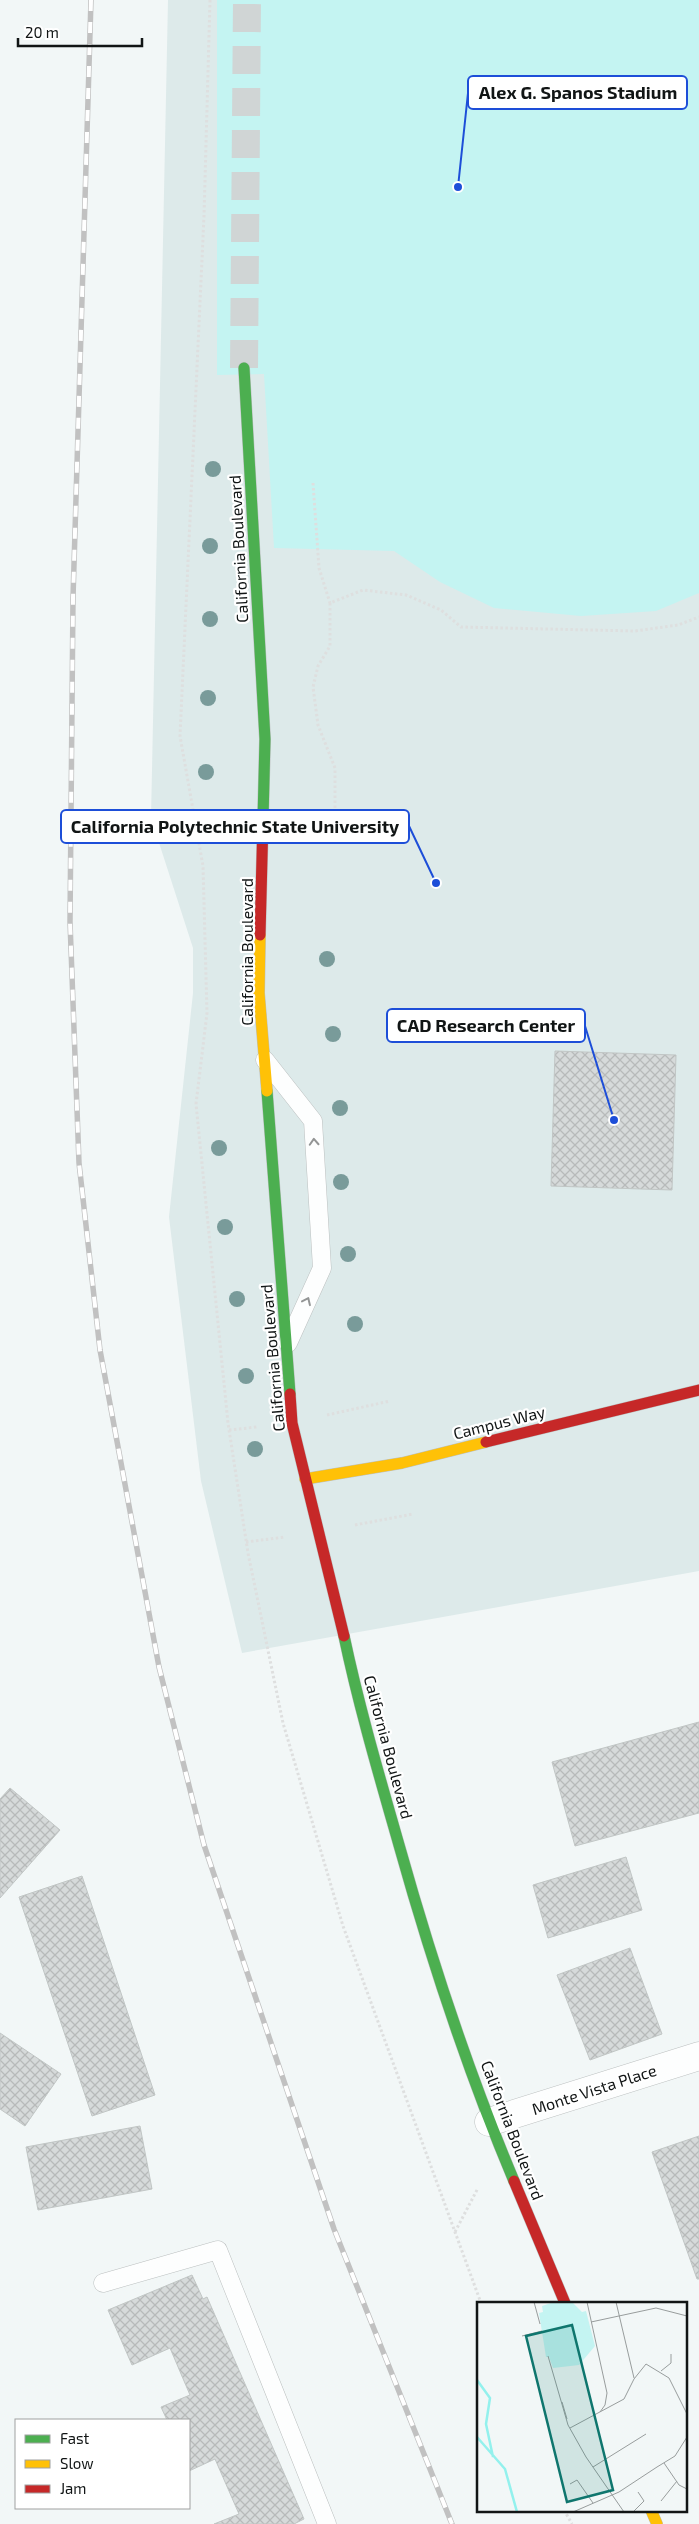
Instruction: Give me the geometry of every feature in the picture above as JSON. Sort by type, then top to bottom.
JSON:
[{"type":"street","name":"California Boulevard","points":[[244,368],[265,739],[259,993],[292,1423],[324,1548],[363,1721],[428,1947],[489,2122],[565,2302]]},
{"type":"street","name":"Campus Way","points":[[305,1479],[402,1463],[699,1390]]},
{"type":"street","name":"Monte Vista Place","points":[[489,2122],[699,2056]]},
{"type":"street","points":[[652,2512],[657,2524]]},
{"type":"lane","points":[[265,1059],[313,1122],[322,1268],[287,1345]]},
{"type":"lane","points":[[103,2283],[218,2250],[327,2524]]},
{"type":"path","points":[[313,483],[319,568],[330,603],[330,646],[318,666],[313,687],[318,725],[335,768],[335,838]]},
{"type":"path","points":[[330,603],[363,590],[406,595],[441,610],[461,628],[635,630],[678,625],[699,617]]},
{"type":"path","points":[[565,2512],[572,2524]]},
{"type":"shaded area","points":[[168,0],[699,0],[699,1571],[242,1653],[201,1481],[169,1217],[193,993],[193,948],[151,818]]},
{"type":"shaded area","points":[[217,0],[699,0],[699,593],[656,611],[581,616],[494,608],[440,582],[394,551],[274,548],[264,374],[217,375]]},
{"type":"building","points":[[555,1051],[676,1055],[672,1190],[551,1186]]},
{"type":"building","points":[[699,1722],[699,1813],[575,1846],[552,1762]]},
{"type":"building","points":[[10,1788],[60,1830],[0,1898],[0,1799]]},
{"type":"building","points":[[626,1857],[642,1910],[548,1938],[533,1885]]},
{"type":"building","points":[[82,1876],[155,2095],[92,2116],[19,1897]]},
{"type":"building","points":[[630,1948],[662,2034],[590,2060],[557,1975]]},
{"type":"building","points":[[0,2033],[61,2074],[25,2126],[0,2109]]},
{"type":"building","points":[[140,2126],[152,2189],[38,2210],[26,2147]]},
{"type":"building","points":[[699,2136],[699,2279],[697,2279],[652,2152]]},
{"type":"building","points":[[192,2275],[203,2299],[207,2297],[304,2519],[294,2524],[214,2524],[239,2514],[215,2459],[190,2471],[190,2419],[167,2419],[161,2407],[190,2395],[170,2348],[132,2365],[108,2310]]},
{"type":"tunnel","points":[[244,368],[247,0]]},
{"type":"railway","points":[[91,0],[73,598],[70,922],[79,1163],[100,1350],[159,1667],[204,1845],[334,2229],[452,2524]]},
{"type":"traffic: fast","points":[[244,368],[265,739],[263,819]]},
{"type":"traffic: fast","points":[[267,1091],[290,1394]]},
{"type":"traffic: fast","points":[[344,1636],[370,1741],[424,1930],[451,2015],[481,2099],[514,2181]]},
{"type":"traffic: slow","points":[[260,935],[259,993],[267,1091]]},
{"type":"traffic: slow","points":[[305,1479],[402,1463],[486,1442]]},
{"type":"traffic: slow","points":[[652,2512],[657,2524]]},
{"type":"traffic: jam","points":[[260,935],[263,819]]},
{"type":"traffic: jam","points":[[486,1442],[699,1390]]},
{"type":"traffic: jam","points":[[290,1394],[292,1423],[344,1636]]},
{"type":"traffic: jam","points":[[514,2181],[565,2302]]},
{"type":"place","name":"Alex G. Spanos Stadium","points":[[458,187]]},
{"type":"place","name":"California Polytechnic State University","points":[[436,883]]},
{"type":"place","name":"CAD Research Center","points":[[614,1120]]}]
